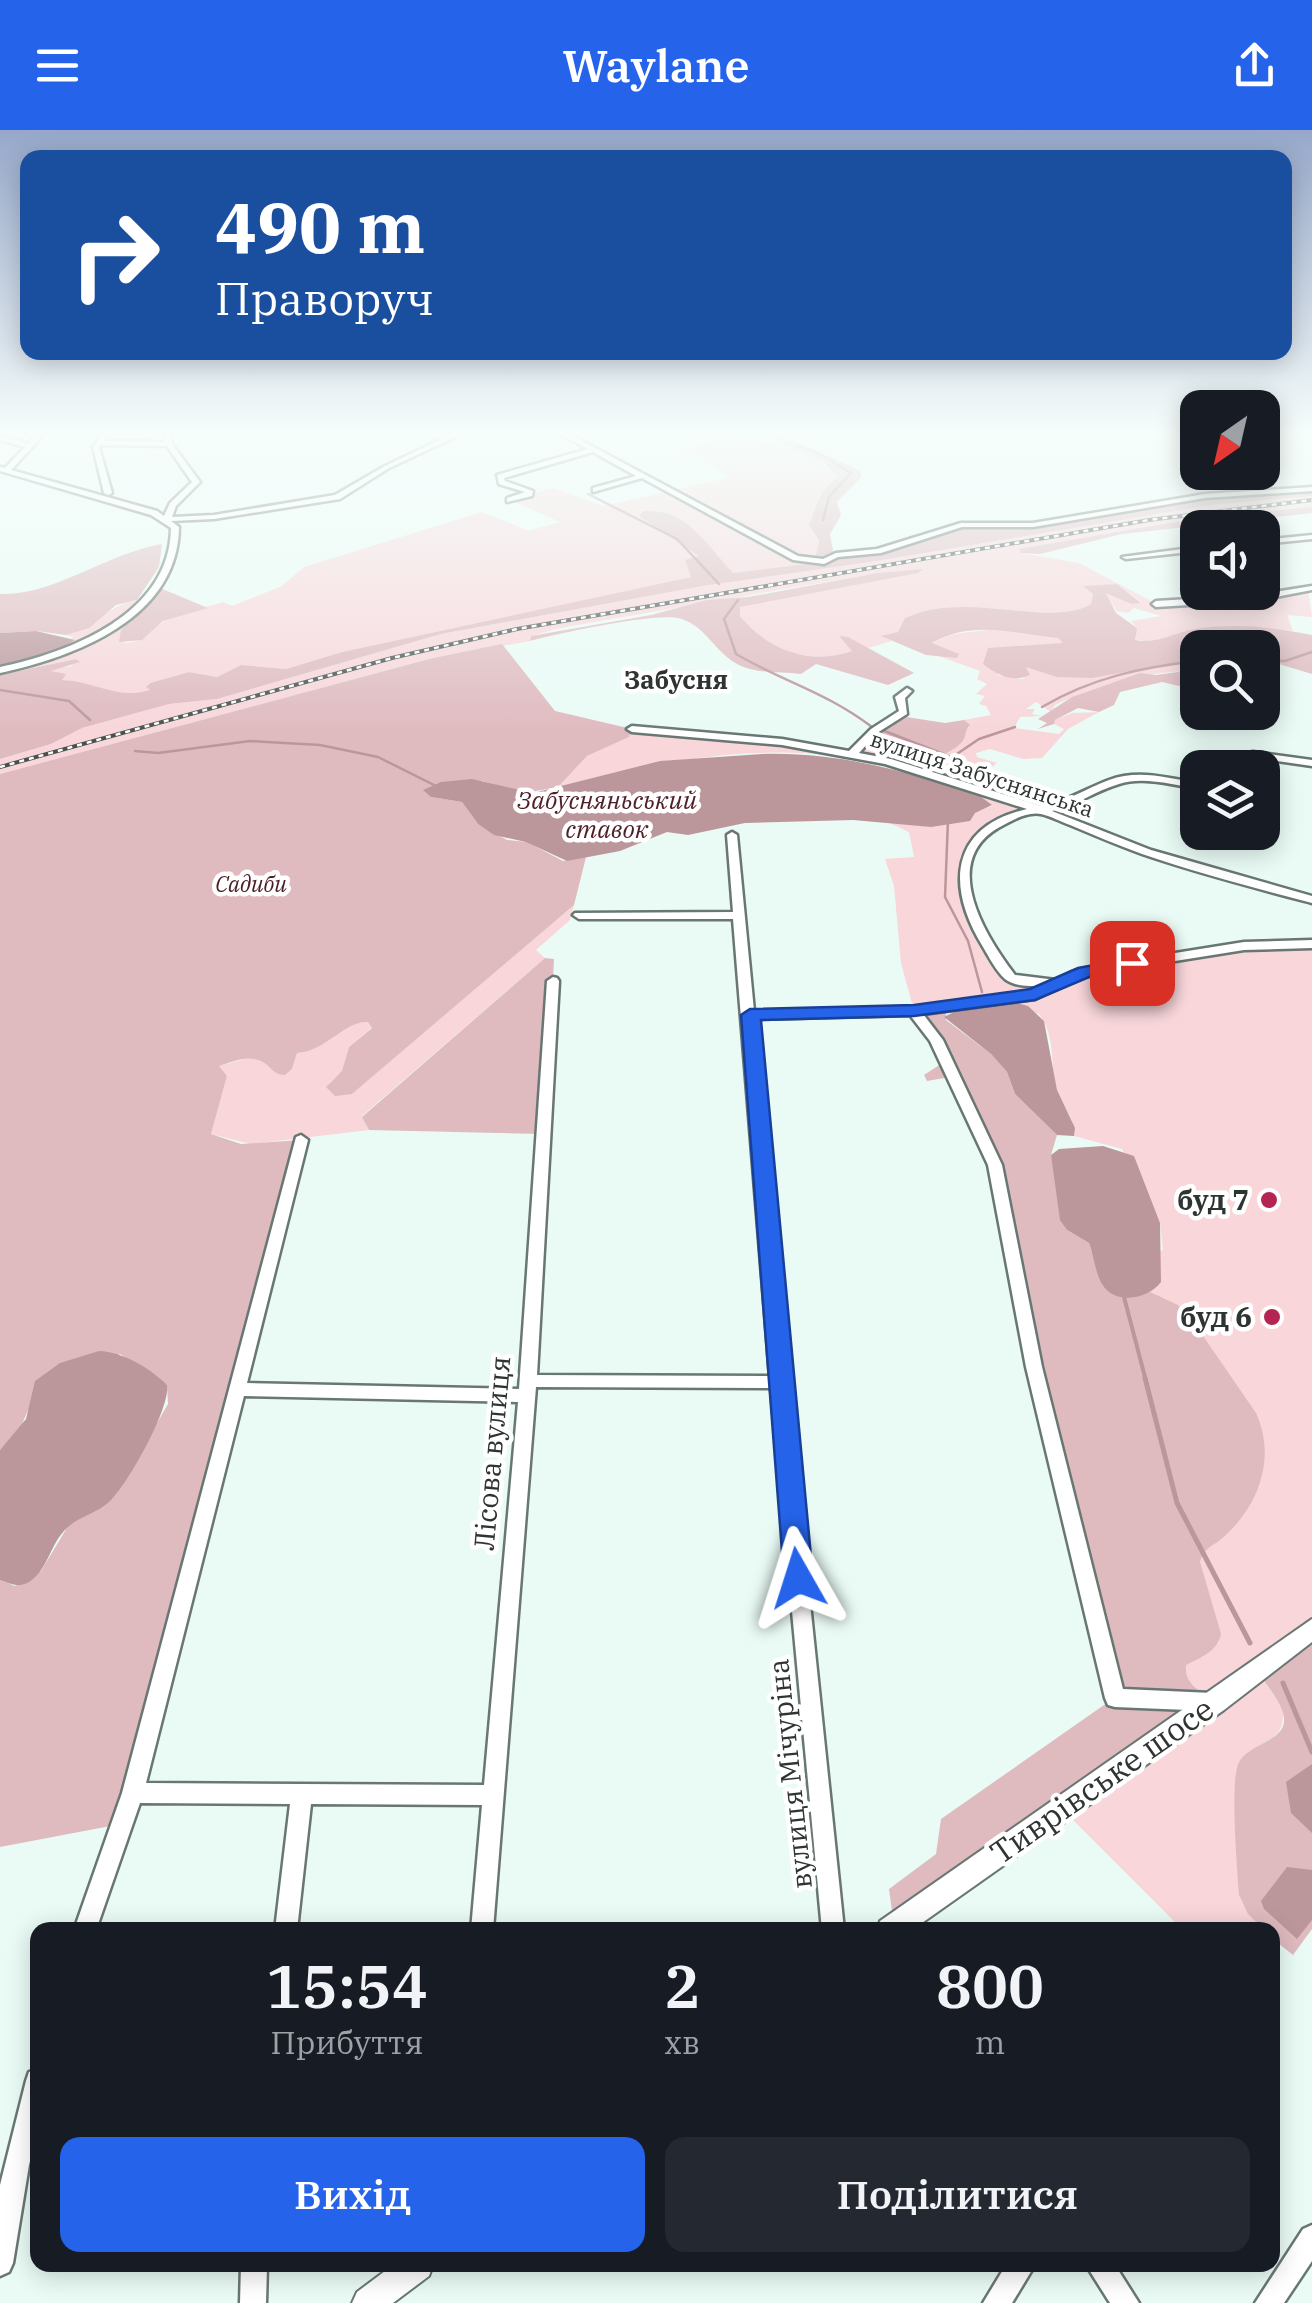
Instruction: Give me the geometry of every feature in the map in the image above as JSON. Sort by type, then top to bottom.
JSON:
[{"type":"main road","name":"Тиврівське шосе","points":[[900,1922],[1216,1702],[1312,1629]]},
{"type":"main road","points":[[368,2303],[409,2272]]},
{"type":"street","points":[[0,670],[70,652],[120,625],[167,569],[175,533]]},
{"type":"street","points":[[750,533],[796,558],[819,563],[839,554],[878,551],[933,533]]},
{"type":"street","points":[[1280,540],[1312,537]]},
{"type":"street","points":[[1126,557],[1180,552]]},
{"type":"street","points":[[1156,604],[1255,598],[1312,588]]},
{"type":"street","points":[[853,753],[874,731],[903,714],[900,697],[907,691]]},
{"type":"street","name":"вулиця Забуснянська","points":[[632,729],[762,740],[853,753],[1040,810],[1147,852],[1312,898]]},
{"type":"street","points":[[1280,759],[1312,763]]},
{"type":"street","points":[[1058,983],[1024,982],[1008,974],[966,900],[962,885],[967,860],[986,832],[1011,816],[1072,802],[1122,780],[1180,785]]},
{"type":"street","name":"вулиця Мічуріна","points":[[732,836],[779,1382],[832,1922]]},
{"type":"street","points":[[579,916],[740,916]]},
{"type":"street","points":[[750,1015],[914,1010],[1035,994],[1091,970],[1244,946],[1312,944]]},
{"type":"street","name":"Лісова вулиця","points":[[483,1922],[528,1388],[553,981]]},
{"type":"street","points":[[914,1010],[936,1040],[995,1165],[1034,1367],[1114,1698],[1216,1702]]},
{"type":"street","points":[[89,1922],[132,1793],[301,1140]]},
{"type":"street","points":[[237,1389],[779,1382]]},
{"type":"street","points":[[132,1793],[493,1795]]},
{"type":"street","points":[[287,1922],[302,1794]]},
{"type":"street","points":[[0,2263],[16,2165],[30,2112]]},
{"type":"street","points":[[1268,2303],[1312,2238]]},
{"type":"street","points":[[253,2303],[254,2272]]},
{"type":"street","points":[[996,2303],[1017,2272]]},
{"type":"street","points":[[1104,2272],[1126,2303]]},
{"type":"shaded area","points":[[413,533],[669,533],[700,556],[691,577],[342,652],[286,669],[241,665],[217,677],[189,672],[150,683],[147,685],[152,690],[128,693],[59,680],[49,670],[71,666],[76,659],[0,675],[0,666],[68,646],[73,637],[66,635],[124,604],[148,600],[124,643],[143,638],[179,614],[223,602],[232,606],[282,586],[304,567]]},
{"type":"shaded area","points":[[697,533],[813,533],[819,541],[814,561],[833,553],[875,550],[936,533],[879,551],[825,563],[733,573]]},
{"type":"shaded area","points":[[1042,533],[1120,533],[1021,553],[1079,563],[1157,604],[1180,603],[1180,610],[1280,610],[1280,594],[1308,589],[1312,617],[1287,615],[1293,631],[1220,627],[1180,630],[1159,640],[1133,639],[1137,628],[1131,621],[1161,616],[1134,608],[1128,613],[1117,611],[1119,615],[1105,592],[1131,604],[1141,602],[1117,584],[1085,587],[1093,594],[1091,604],[1073,611],[979,607],[929,610],[905,618],[898,632],[883,636],[892,641],[868,648],[848,638],[853,651],[821,657],[777,646],[740,616],[740,606],[921,570],[878,573],[560,628],[531,636],[530,641],[429,659],[0,774],[0,759],[51,744],[82,728],[169,704],[217,699],[441,634],[703,586]]},
{"type":"shaded area","points":[[999,627],[1058,638],[1065,644],[997,675],[1022,679],[1030,675],[1025,667],[1093,678],[1180,662],[1180,672],[1106,685],[1055,705],[1051,712],[1036,702],[1026,709],[1035,709],[1032,714],[1042,716],[1020,717],[1014,728],[1059,734],[1064,729],[1054,724],[1055,720],[1072,713],[1099,712],[1068,729],[1042,758],[1023,759],[990,749],[976,753],[977,757],[997,763],[968,785],[1041,810],[1009,821],[988,834],[974,853],[962,885],[1008,974],[1058,983],[1076,975],[1244,946],[1312,944],[1312,1629],[1279,1732],[1251,1751],[1238,1767],[1239,1890],[1245,1908],[1257,1922],[1175,1922],[1061,1808],[1215,1702],[1191,1682],[1186,1665],[1219,1642],[1120,1406],[1098,1270],[1163,1250],[1160,1223],[1122,1149],[1074,1136],[1071,1119],[1057,1092],[1048,1032],[1039,1014],[988,1005],[946,1013],[914,1011],[901,963],[894,886],[885,859],[914,857],[909,832],[885,821],[931,827],[992,806],[980,796],[890,766],[797,753],[677,761],[558,787],[587,756],[629,737],[632,729],[762,740],[853,753],[874,731],[922,763],[928,761],[964,740],[969,727],[964,720],[991,715],[986,706],[979,704],[985,696],[976,694],[987,684],[977,679],[980,671],[930,653],[958,654],[931,644],[958,634]]},
{"type":"shaded area","points":[[574,905],[570,920],[536,950],[545,958],[362,1116],[369,1130],[251,1144],[211,1134],[227,1076],[218,1066],[249,1058],[354,1008],[273,1071],[285,1075],[292,1069],[297,1053],[317,1047],[351,1026],[368,1022],[372,1027],[349,1047],[342,1072],[329,1083],[352,1094]]},
{"type":"green space","points":[[665,533],[697,533],[733,573],[814,563],[819,541],[814,533],[830,533],[834,556],[879,551],[941,533],[1042,533],[703,586],[441,634],[217,699],[169,704],[82,728],[51,744],[0,759],[0,675],[76,659],[80,662],[51,671],[66,674],[62,680],[127,693],[150,690],[146,687],[150,683],[189,672],[217,677],[241,665],[286,669],[342,652],[691,577],[685,560],[699,556]]},
{"type":"green space","points":[[1127,533],[1040,554],[1021,553],[1019,549]]},
{"type":"green space","points":[[162,544],[159,567],[137,600],[116,605],[89,628],[66,635],[36,631],[0,633],[0,594],[40,588]]},
{"type":"green space","points":[[923,569],[740,607],[740,616],[751,628],[791,652],[821,657],[852,651],[839,636],[848,637],[914,673],[888,685],[816,664],[801,674],[748,669],[724,655],[691,623],[670,617],[608,624],[530,641],[531,636],[651,615],[707,600]]},
{"type":"green space","points":[[1117,584],[1141,603],[1131,604],[1106,593],[1116,613],[1137,628],[1135,640],[1151,641],[1180,633],[1180,662],[1093,678],[1057,677],[1026,667],[1030,675],[1011,678],[983,664],[988,648],[1063,643],[1058,638],[978,630],[932,643],[959,654],[957,658],[926,655],[881,636],[898,632],[905,618],[929,610],[979,607],[1073,611],[1091,604],[1093,594],[1083,586]]},
{"type":"green space","points":[[160,588],[208,608],[163,621],[142,640],[119,642],[121,630]]},
{"type":"green space","points":[[1254,627],[1298,632],[1312,635],[1312,674],[1280,664],[1280,630],[1191,630]]},
{"type":"green space","name":"Садиби","points":[[502,644],[555,711],[632,729],[629,737],[587,756],[558,787],[524,793],[482,781],[431,797],[462,802],[478,824],[507,840],[527,842],[563,861],[586,857],[574,905],[352,1094],[335,1096],[326,1087],[342,1071],[349,1047],[372,1028],[368,1022],[351,1026],[317,1047],[297,1053],[292,1069],[285,1075],[252,1059],[219,1066],[227,1076],[211,1134],[241,1144],[301,1140],[121,1824],[0,1847],[0,1580],[15,1586],[41,1571],[68,1526],[116,1494],[168,1404],[167,1385],[120,1354],[28,1410],[20,1429],[0,1450],[0,774],[429,659]]},
{"type":"green space","points":[[1180,672],[1180,686],[1162,682],[1120,692],[1114,705],[1099,712],[1078,708],[1054,724],[1038,729],[1047,723],[1038,719],[1072,697],[1140,673]]},
{"type":"green space","points":[[900,716],[945,723],[964,720],[970,725],[962,741],[950,751],[928,760],[905,761],[873,746],[874,731]]},
{"type":"green space","points":[[545,958],[554,959],[544,1134],[369,1130],[362,1117]]},
{"type":"green space","points":[[946,1013],[946,1020],[991,1054],[1007,1072],[1015,1094],[1057,1135],[1051,1155],[1067,1230],[1089,1243],[1103,1286],[1124,1297],[1150,1292],[1178,1305],[1190,1317],[1256,1413],[1265,1448],[1260,1482],[1245,1514],[1205,1551],[1200,1562],[1221,1634],[1212,1649],[1186,1665],[1186,1672],[1195,1687],[1216,1702],[900,1922],[893,1922],[889,1889],[936,1854],[941,1819],[1114,1698],[1056,1462],[998,1165],[956,1076],[927,1081],[924,1075],[950,1058],[922,1014]]},
{"type":"green space","points":[[1312,1629],[1312,1929],[1293,1955],[1280,1945],[1280,1922],[1256,1922],[1239,1895],[1237,1768],[1248,1752],[1274,1737],[1284,1723],[1279,1702],[1258,1672]]},
{"type":"water","points":[[36,631],[75,640],[52,653],[0,666],[0,633]]},
{"type":"water","name":"Забусняньський ставок","points":[[762,754],[818,756],[872,765],[980,796],[992,805],[975,813],[970,821],[931,827],[853,820],[745,823],[688,835],[667,832],[620,851],[567,861],[526,842],[494,835],[478,824],[462,802],[431,797],[423,790],[441,782],[472,779],[533,793],[660,761]]},
{"type":"water","points":[[1017,1003],[1028,1006],[1044,1021],[1057,1090],[1075,1128],[1074,1136],[1057,1135],[1015,1094],[1007,1072],[991,1054],[944,1017],[958,1010]]},
{"type":"water","points":[[1103,1146],[1134,1156],[1160,1223],[1161,1282],[1148,1293],[1132,1298],[1108,1291],[1100,1279],[1089,1243],[1067,1230],[1060,1220],[1051,1155],[1059,1149]]},
{"type":"water","points":[[99,1351],[136,1362],[167,1385],[155,1427],[117,1493],[64,1531],[35,1577],[18,1585],[0,1580],[0,1450],[26,1419],[35,1381],[60,1363]]},
{"type":"water","points":[[1312,1764],[1312,1833],[1291,1813],[1286,1782]]},
{"type":"water","points":[[1287,1867],[1312,1870],[1312,1920],[1297,1939],[1264,1909],[1261,1901]]},
{"type":"waterway","points":[[666,533],[677,539],[719,584]]},
{"type":"waterway","points":[[738,600],[724,619],[736,654],[838,705],[872,727]]},
{"type":"waterway","points":[[1280,661],[1312,652]]},
{"type":"waterway","points":[[1042,707],[1117,675],[1180,664]]},
{"type":"waterway","points":[[0,690],[69,701],[90,720]]},
{"type":"waterway","points":[[948,760],[979,739],[1015,727]]},
{"type":"waterway","points":[[882,730],[951,757]]},
{"type":"waterway","points":[[135,751],[158,753],[250,741],[320,745],[378,757],[436,786]]},
{"type":"waterway","points":[[948,820],[945,897],[968,941],[982,992]]},
{"type":"waterway","points":[[1124,1297],[1146,1381]]},
{"type":"waterway","points":[[1145,1378],[1177,1503],[1250,1643]]},
{"type":"waterway","points":[[1283,1683],[1312,1752]]},
{"type":"railway","points":[[0,767],[392,658],[517,629],[1071,533]]},
{"type":"place","name":"буд 7","points":[[1269,1200]]},
{"type":"place","name":"буд 6","points":[[1272,1317]]},
{"type":"district","name":"Забусня","points":[[676,680]]},
{"type":"route","points":[[798,1578],[750,1015],[914,1010],[1035,994],[1084,972],[1132,963]]}]
